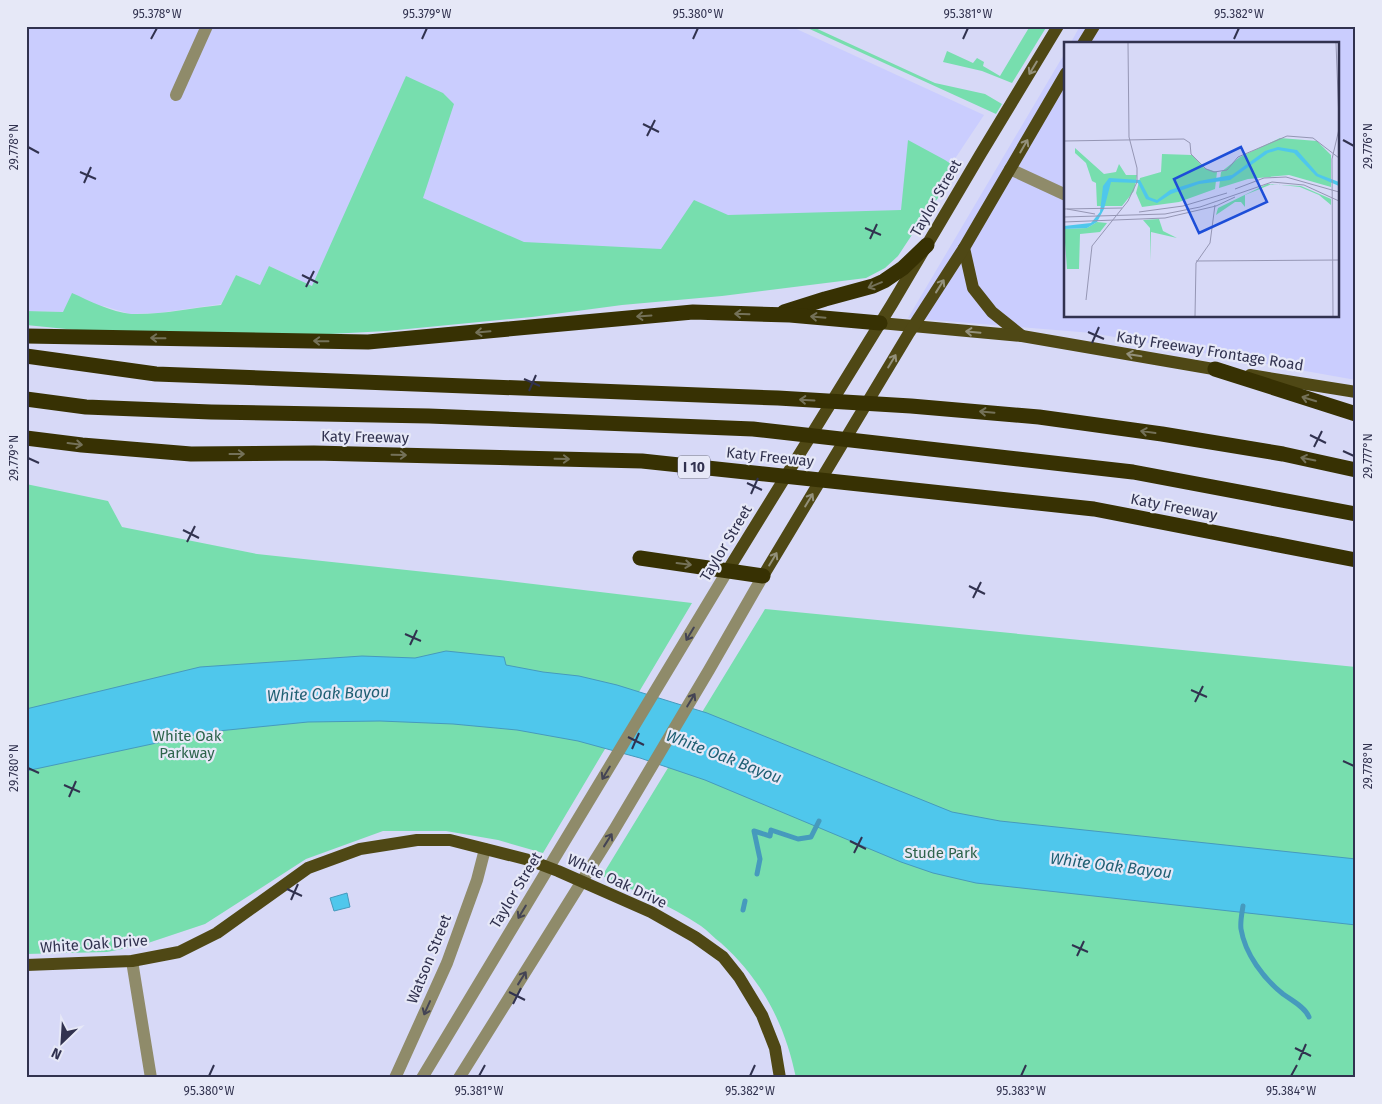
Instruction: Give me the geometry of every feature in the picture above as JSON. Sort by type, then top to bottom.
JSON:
[{"type":"highway","points":[[776,314],[873,286],[903,268],[927,245]]},
{"type":"highway","points":[[26,336],[368,342],[693,312],[776,314],[877,329]]},
{"type":"highway","points":[[26,356],[156,374],[778,398],[911,406],[1039,417],[1162,434],[1283,454],[1356,470]]},
{"type":"highway","points":[[1215,370],[1356,414]]},
{"type":"highway","points":[[26,399],[86,407],[201,412],[429,416],[753,429],[1133,472],[1327,507],[1356,514]]},
{"type":"highway","name":"Katy Freeway","points":[[26,438],[82,445],[191,454],[314,453],[642,461],[1094,509],[1356,560]]},
{"type":"highway","points":[[640,558],[763,576]]},
{"type":"main road","name":"Taylor Street","points":[[728,570],[877,329],[1058,26]]},
{"type":"main road","points":[[1084,42],[1094,26]]},
{"type":"main road","points":[[763,576],[911,330],[964,248],[1064,76]]},
{"type":"main road","points":[[964,248],[973,288],[992,312],[1022,336]]},
{"type":"main road","name":"Katy Freeway Frontage Road","points":[[877,329],[1022,336],[1215,370],[1356,392]]},
{"type":"main road","name":"White Oak Drive","points":[[26,965],[132,961],[179,952],[209,937],[308,868],[360,849],[417,840],[450,840],[529,860],[651,912],[695,937],[723,957],[739,977],[762,1015],[775,1048],[780,1078]]},
{"type":"street","points":[[176,96],[208,26]]},
{"type":"street","points":[[1010,170],[1064,194]]},
{"type":"street","name":"Taylor Street","points":[[422,1078],[728,570]]},
{"type":"street","points":[[459,1078],[614,830],[763,576]]},
{"type":"street","name":"Watson Street","points":[[395,1078],[447,964],[477,880],[485,849]]},
{"type":"street","points":[[132,961],[151,1078]]},
{"type":"shaded area","points":[[26,26],[790,26],[984,115],[887,261],[312,286],[269,266],[260,285],[236,275],[221,304],[158,313],[130,314],[104,306],[63,312],[26,311]]},
{"type":"shaded area","points":[[1080,26],[1356,26],[1356,380],[1092,333],[908,318],[1064,54],[1064,318],[1340,318],[1340,42],[1071,42]]},
{"type":"green space","points":[[803,26],[811,26],[935,83],[985,94],[1002,104],[996,114]]},
{"type":"green space","points":[[1030,26],[1047,26],[1012,83],[982,71],[943,62],[947,51],[973,63],[977,58],[984,62],[983,66],[1000,76]]},
{"type":"green space","points":[[406,76],[443,93],[454,104],[423,198],[524,242],[661,249],[694,200],[728,215],[901,210],[908,140],[960,170],[927,212],[898,256],[885,268],[866,278],[722,296],[387,331],[310,335],[137,336],[26,325],[26,311],[63,312],[72,293],[108,309],[131,314],[221,305],[236,275],[260,285],[269,266],[312,286]]},
{"type":"green space","name":"White Oak Parkway","points":[[26,484],[108,501],[122,527],[257,554],[692,603],[543,853],[498,840],[446,831],[383,831],[306,859],[205,924],[142,945],[107,952],[26,954]]},
{"type":"green space","name":"Stude Park","points":[[765,609],[1356,667],[1356,1078],[796,1078],[785,1039],[770,1004],[736,957],[704,928],[689,918],[602,876]]},
{"type":"water","name":"White Oak Bayou","points":[[446,651],[504,657],[506,665],[579,676],[617,685],[707,713],[952,812],[1000,821],[1356,859],[1356,925],[976,883],[933,873],[901,862],[705,780],[640,758],[578,741],[517,730],[453,724],[380,721],[308,722],[208,732],[26,771],[26,709],[200,667],[362,656],[415,658]]},
{"type":"water","points":[[347,893],[350,907],[334,911],[330,898]]},
{"type":"waterway","points":[[757,874],[760,859],[754,831],[770,836],[771,830],[798,839],[811,837],[819,821]]},
{"type":"waterway","points":[[743,910],[745,901]]},
{"type":"waterway","points":[[1243,906],[1241,929],[1251,957],[1269,981],[1301,1007],[1309,1017]]}]
